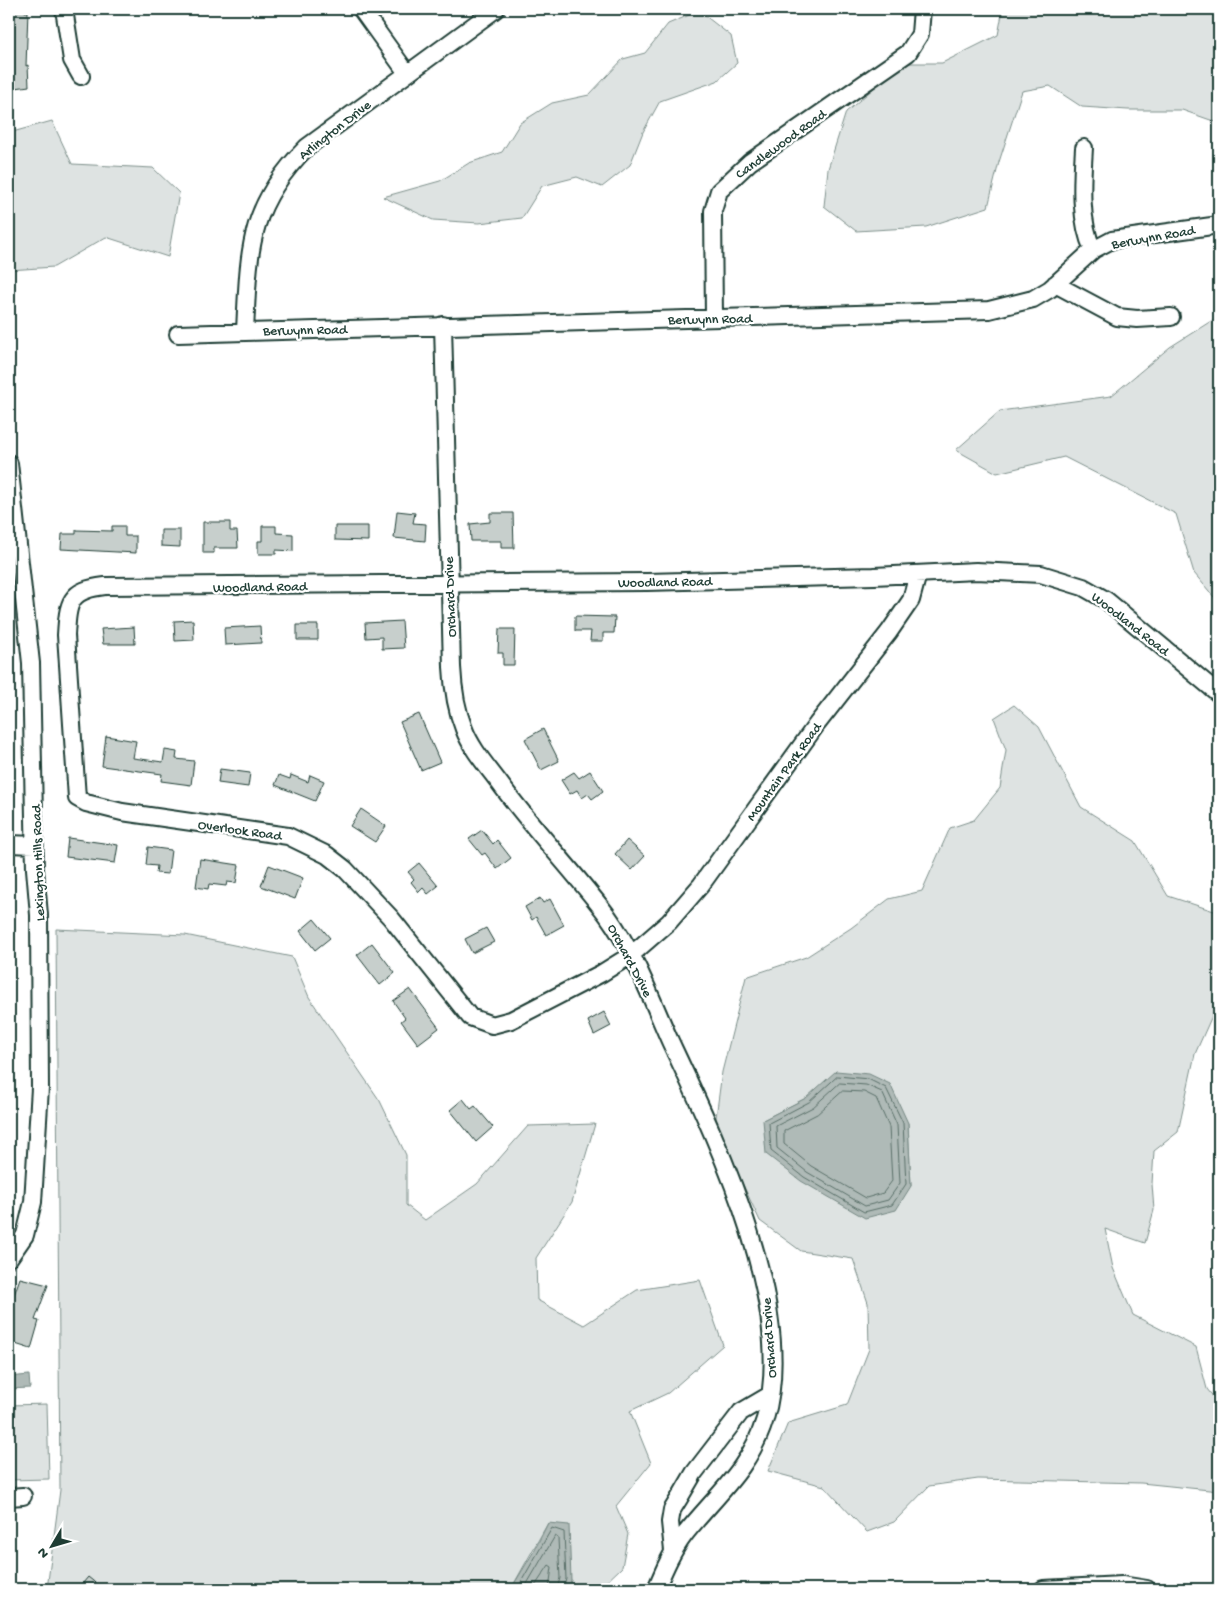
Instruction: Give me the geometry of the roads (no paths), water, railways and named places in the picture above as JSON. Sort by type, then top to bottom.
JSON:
[{"type":"street","points":[[64,9],[72,60],[81,76]]},
{"type":"street","points":[[361,9],[407,73]]},
{"type":"street","name":"Arlington Drive","points":[[245,330],[248,261],[255,228],[270,192],[284,170],[307,147],[496,9]]},
{"type":"street","name":"Candlewood Road","points":[[714,317],[713,210],[719,191],[750,162],[908,53],[920,34],[922,9]]},
{"type":"street","points":[[1084,148],[1082,179],[1087,238],[1092,250]]},
{"type":"street","name":"Berwynn Road","points":[[178,334],[245,330],[714,317],[851,316],[989,310],[1033,299],[1054,284],[1092,250],[1112,240],[1219,225]]},
{"type":"street","points":[[1054,284],[1117,317],[1137,319],[1171,317]]},
{"type":"street","name":"Orchard Drive","points":[[443,326],[448,583],[453,694],[464,730],[482,760],[524,817],[606,915],[631,955],[690,1084],[749,1227],[769,1320],[773,1374],[765,1418],[746,1463],[685,1534],[673,1551],[656,1589]]},
{"type":"street","name":"Lexington Hills Road","points":[[9,463],[31,663],[35,845],[39,915],[40,1088],[33,1202],[25,1235],[9,1258]]},
{"type":"street","name":"Woodland Road","points":[[74,596],[87,588],[106,586],[647,582],[976,571],[1041,574],[1083,586],[1106,600],[1219,694]]},
{"type":"street","name":"Mountain Park Road","points":[[631,955],[670,922],[700,885],[817,724],[889,632],[911,600],[918,574]]},
{"type":"street","name":"Overlook Road","points":[[74,596],[68,610],[66,636],[78,798],[86,803],[122,812],[288,836],[327,855],[345,869],[384,911],[470,1017],[481,1023],[492,1026],[511,1020],[602,973],[631,955]]},
{"type":"street","points":[[9,844],[35,845]]},
{"type":"street","points":[[673,1551],[670,1522],[672,1510],[694,1473],[741,1412],[770,1395]]},
{"type":"street","points":[[1043,1589],[1122,1585],[1147,1589]]},
{"type":"water","points":[[836,1071],[869,1074],[890,1084],[908,1123],[911,1186],[896,1210],[865,1218],[801,1181],[766,1154],[763,1120],[806,1098]]},
{"type":"water","points":[[29,1375],[30,1388],[9,1389],[9,1377]]},
{"type":"water","points":[[548,1523],[569,1525],[571,1580],[568,1589],[511,1589],[534,1551]]}]
